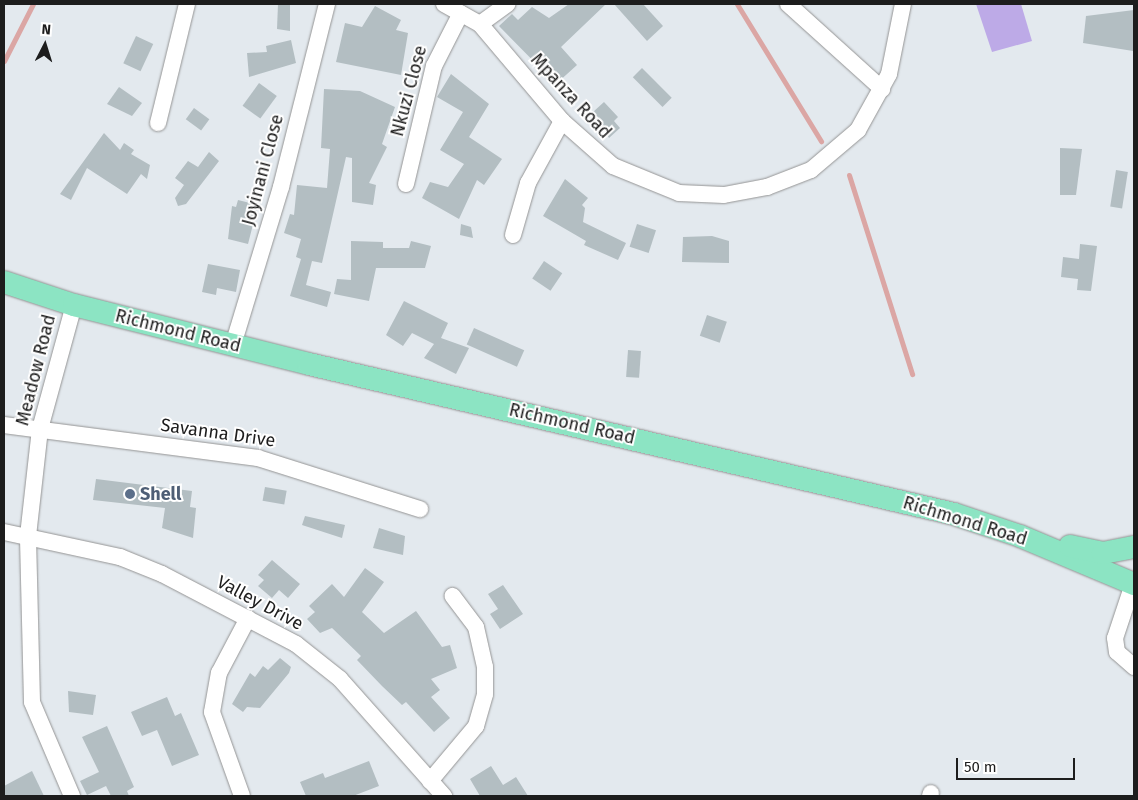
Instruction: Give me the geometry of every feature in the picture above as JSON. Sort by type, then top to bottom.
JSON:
[{"type":"highway","name":"Richmond Road","points":[[4,282],[74,305],[233,345],[954,514],[1020,536],[1134,583]]},
{"type":"highway","points":[[1020,536],[1103,553],[1134,546]]},
{"type":"street","points":[[158,123],[187,4]]},
{"type":"street","name":"Joyinani Close","points":[[233,345],[281,187],[327,4]]},
{"type":"street","name":"Mpanza Road","points":[[444,4],[480,24],[562,120],[613,166],[649,184],[679,193],[724,195],[767,187],[811,170],[858,130],[882,89],[898,44],[903,4]]},
{"type":"street","points":[[480,24],[508,4]]},
{"type":"street","points":[[788,4],[882,89]]},
{"type":"street","name":"Nkuzi Close","points":[[406,184],[434,66],[461,13]]},
{"type":"street","points":[[513,236],[528,183],[562,120]]},
{"type":"street","name":"Meadow Road","points":[[72,796],[32,702],[28,536],[40,429],[74,305]]},
{"type":"street","name":"Savanna Drive","points":[[4,425],[258,458],[420,509]]},
{"type":"street","name":"Valley Drive","points":[[4,532],[120,557],[248,618],[319,660],[444,796]]},
{"type":"street","points":[[1134,583],[1114,638],[1117,652],[1134,667]]},
{"type":"street","points":[[430,781],[476,726],[485,694],[485,667],[476,626],[453,596]]},
{"type":"street","points":[[242,796],[212,712],[219,673],[248,618]]},
{"type":"shaded area","points":[[976,4],[1021,4],[1032,41],[992,52]]},
{"type":"building","points":[[278,4],[290,4],[290,31],[277,29]]},
{"type":"building","points":[[569,4],[606,4],[561,47],[577,65],[556,84],[499,26],[512,14],[518,20],[532,7],[549,18]]},
{"type":"building","points":[[614,4],[643,4],[663,26],[647,41]]},
{"type":"building","points":[[375,6],[401,20],[396,30],[408,33],[401,75],[336,62],[345,23],[362,27]]},
{"type":"building","points":[[1134,10],[1133,51],[1083,43],[1086,16]]},
{"type":"building","points":[[136,36],[153,44],[141,71],[123,63]]},
{"type":"building","points":[[291,40],[296,63],[249,77],[247,53],[267,52],[266,46]]},
{"type":"building","points":[[642,68],[672,98],[663,107],[633,77]]},
{"type":"building","points":[[451,74],[489,104],[469,137],[502,159],[484,185],[477,180],[459,219],[422,198],[430,182],[448,187],[464,164],[440,150],[463,112],[437,97]]},
{"type":"building","points":[[259,83],[277,96],[260,119],[243,106]]},
{"type":"building","points":[[119,87],[142,103],[132,116],[107,104]]},
{"type":"building","points":[[324,89],[360,91],[395,107],[382,144],[387,147],[369,183],[376,185],[373,205],[352,202],[352,158],[346,157],[322,263],[312,261],[306,285],[331,292],[327,307],[290,296],[301,259],[296,257],[301,239],[284,233],[290,214],[294,215],[297,185],[327,188],[330,149],[321,148]]},
{"type":"building","points":[[604,102],[618,117],[614,121],[620,128],[609,138],[593,112]]},
{"type":"building","points":[[194,108],[209,119],[201,130],[186,119]]},
{"type":"building","points":[[104,133],[120,150],[124,143],[134,150],[131,154],[150,165],[147,179],[141,174],[127,194],[87,168],[71,200],[60,194]]},
{"type":"building","points":[[1060,148],[1082,149],[1076,195],[1060,195]]},
{"type":"building","points":[[209,152],[219,161],[186,204],[178,206],[175,198],[184,185],[175,178],[188,161],[198,167]]},
{"type":"building","points":[[1116,170],[1128,172],[1122,208],[1110,207]]},
{"type":"building","points":[[565,179],[588,198],[582,205],[585,208],[583,222],[626,243],[618,260],[584,245],[586,241],[543,216]]},
{"type":"building","points":[[238,200],[258,205],[248,244],[228,239],[232,206],[236,207]]},
{"type":"building","points":[[461,224],[471,227],[473,238],[460,235]]},
{"type":"building","points":[[637,224],[656,230],[649,253],[630,247]]},
{"type":"building","points":[[712,236],[729,241],[729,263],[682,262],[683,237]]},
{"type":"building","points":[[351,241],[383,242],[383,248],[409,248],[411,241],[431,246],[425,268],[376,268],[369,301],[334,294],[337,279],[351,280]]},
{"type":"building","points":[[1080,244],[1097,246],[1091,291],[1077,290],[1078,279],[1061,277],[1063,257],[1079,259]]},
{"type":"building","points":[[544,261],[562,273],[550,291],[532,278]]},
{"type":"building","points":[[208,264],[240,270],[236,292],[217,288],[216,295],[202,292]]},
{"type":"building","points":[[404,301],[448,323],[441,338],[469,348],[456,374],[424,358],[434,344],[412,333],[403,346],[386,335]]},
{"type":"building","points":[[707,315],[727,322],[720,343],[700,336]]},
{"type":"building","points":[[474,328],[524,350],[517,367],[467,344]]},
{"type":"building","points":[[628,350],[641,351],[639,378],[626,377]]},
{"type":"building","points":[[96,479],[192,491],[190,507],[196,508],[193,538],[162,528],[165,508],[93,500]]},
{"type":"building","points":[[265,487],[287,491],[284,505],[263,501]]},
{"type":"building","points":[[305,516],[345,525],[342,538],[302,525]]},
{"type":"building","points":[[379,528],[405,536],[403,555],[373,548]]},
{"type":"building","points":[[272,560],[300,584],[288,598],[279,590],[272,598],[258,586],[264,580],[258,575]]},
{"type":"building","points":[[365,568],[384,582],[362,612],[384,633],[416,611],[442,647],[450,645],[457,668],[431,679],[440,690],[431,697],[450,718],[434,732],[406,702],[402,705],[382,686],[357,660],[361,656],[332,628],[320,633],[307,619],[315,612],[309,606],[332,584],[344,597]]},
{"type":"building","points":[[503,585],[523,614],[500,629],[490,614],[498,609],[488,594]]},
{"type":"building","points":[[280,658],[291,667],[289,673],[260,708],[247,707],[243,712],[232,704],[250,673],[255,677],[263,666],[268,670]]},
{"type":"building","points":[[68,691],[96,695],[93,715],[69,712]]},
{"type":"building","points":[[167,697],[175,716],[181,713],[199,755],[172,766],[157,730],[142,736],[131,712]]},
{"type":"building","points":[[107,726],[134,787],[127,791],[129,796],[111,796],[106,786],[87,795],[80,781],[99,772],[82,737]]},
{"type":"building","points":[[369,761],[379,786],[353,796],[306,796],[300,782],[323,773],[325,778]]},
{"type":"building","points":[[491,766],[503,785],[516,777],[528,796],[480,796],[470,779]]},
{"type":"building","points":[[32,771],[44,796],[4,796],[4,786]]},
{"type":"waterway","points":[[4,61],[33,4]]},
{"type":"waterway","points":[[737,4],[821,141]]},
{"type":"waterway","points":[[849,175],[912,374]]},
{"type":"place","name":"Shell","points":[[130,494]]}]
